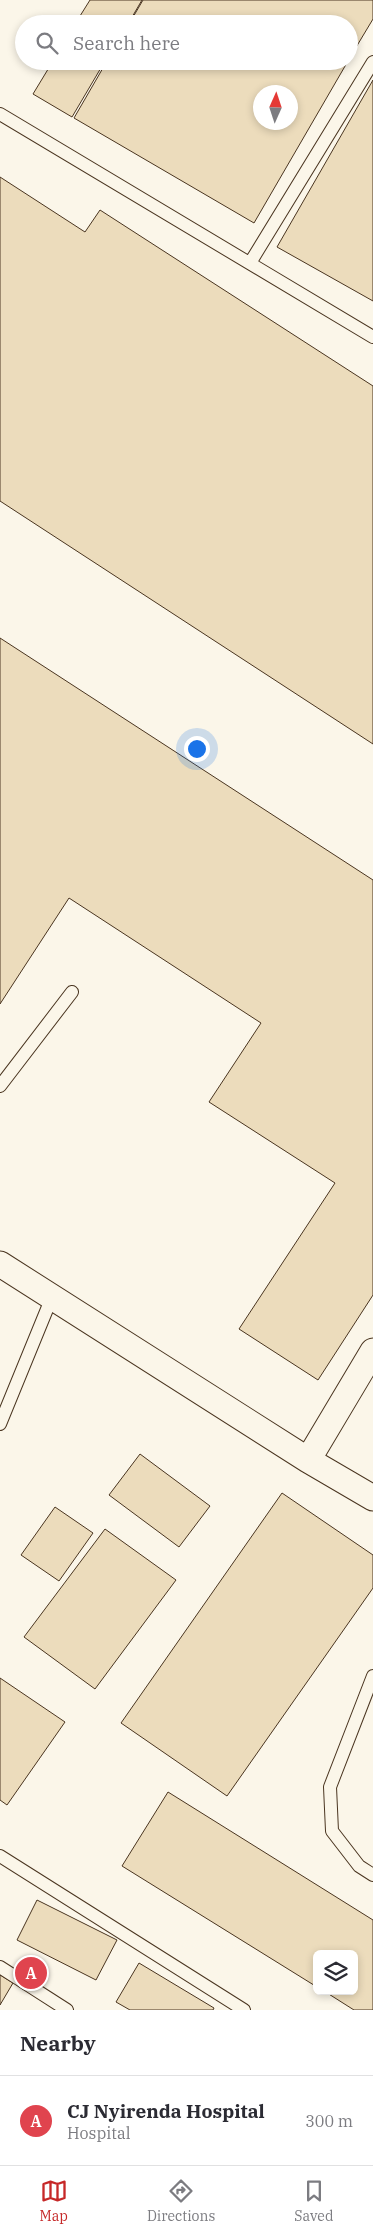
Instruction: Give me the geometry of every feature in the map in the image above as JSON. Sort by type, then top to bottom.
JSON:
[{"type":"street","points":[[0,1264],[308,1460],[373,1498]]},
{"type":"street","points":[[308,1460],[373,1351]]},
{"type":"lane","points":[[250,263],[373,62]]},
{"type":"lane","points":[[0,114],[373,336]]},
{"type":"lane","points":[[0,1086],[72,992]]},
{"type":"lane","points":[[0,1424],[52,1297]]},
{"type":"lane","points":[[373,1676],[330,1787],[332,1831],[359,1866],[373,1875]]},
{"type":"lane","points":[[0,1856],[244,2010]]},
{"type":"lane","points":[[0,1967],[67,2010]]},
{"type":"building","points":[[90,0],[142,0],[133,15],[81,15]]},
{"type":"building","points":[[143,0],[373,0],[373,19],[358,44],[358,15],[134,15]]},
{"type":"building","points":[[48,70],[100,70],[72,117],[33,94]]},
{"type":"building","points":[[102,70],[343,70],[254,223],[74,118]]},
{"type":"building","points":[[373,80],[373,301],[277,247]]},
{"type":"building","points":[[0,177],[85,232],[100,210],[373,386],[373,744],[0,501]]},
{"type":"building","points":[[0,638],[373,880],[373,1295],[318,1380],[239,1329],[335,1183],[209,1102],[261,1023],[69,898],[0,1004]]},
{"type":"building","points":[[140,1454],[210,1506],[179,1547],[109,1495]]},
{"type":"building","points":[[282,1493],[373,1555],[373,1588],[227,1796],[121,1723]]},
{"type":"building","points":[[55,1507],[93,1533],[59,1581],[21,1555]]},
{"type":"building","points":[[105,1529],[176,1580],[95,1689],[24,1637]]},
{"type":"building","points":[[0,1678],[65,1722],[7,1805],[0,1800]]},
{"type":"building","points":[[168,1792],[373,1920],[373,2010],[354,2010],[330,1995],[358,1995],[358,1950],[313,1950],[313,1985],[122,1866]]},
{"type":"building","points":[[37,1900],[117,1940],[96,1980],[17,1940]]},
{"type":"building","points":[[139,1963],[214,2008],[213,2010],[130,2010],[116,2002]]},
{"type":"building","points":[[0,1975],[13,1983],[0,2005]]},
{"type":"place","name":"CJ Nyirenda Hospital","points":[[31,1973]]}]
